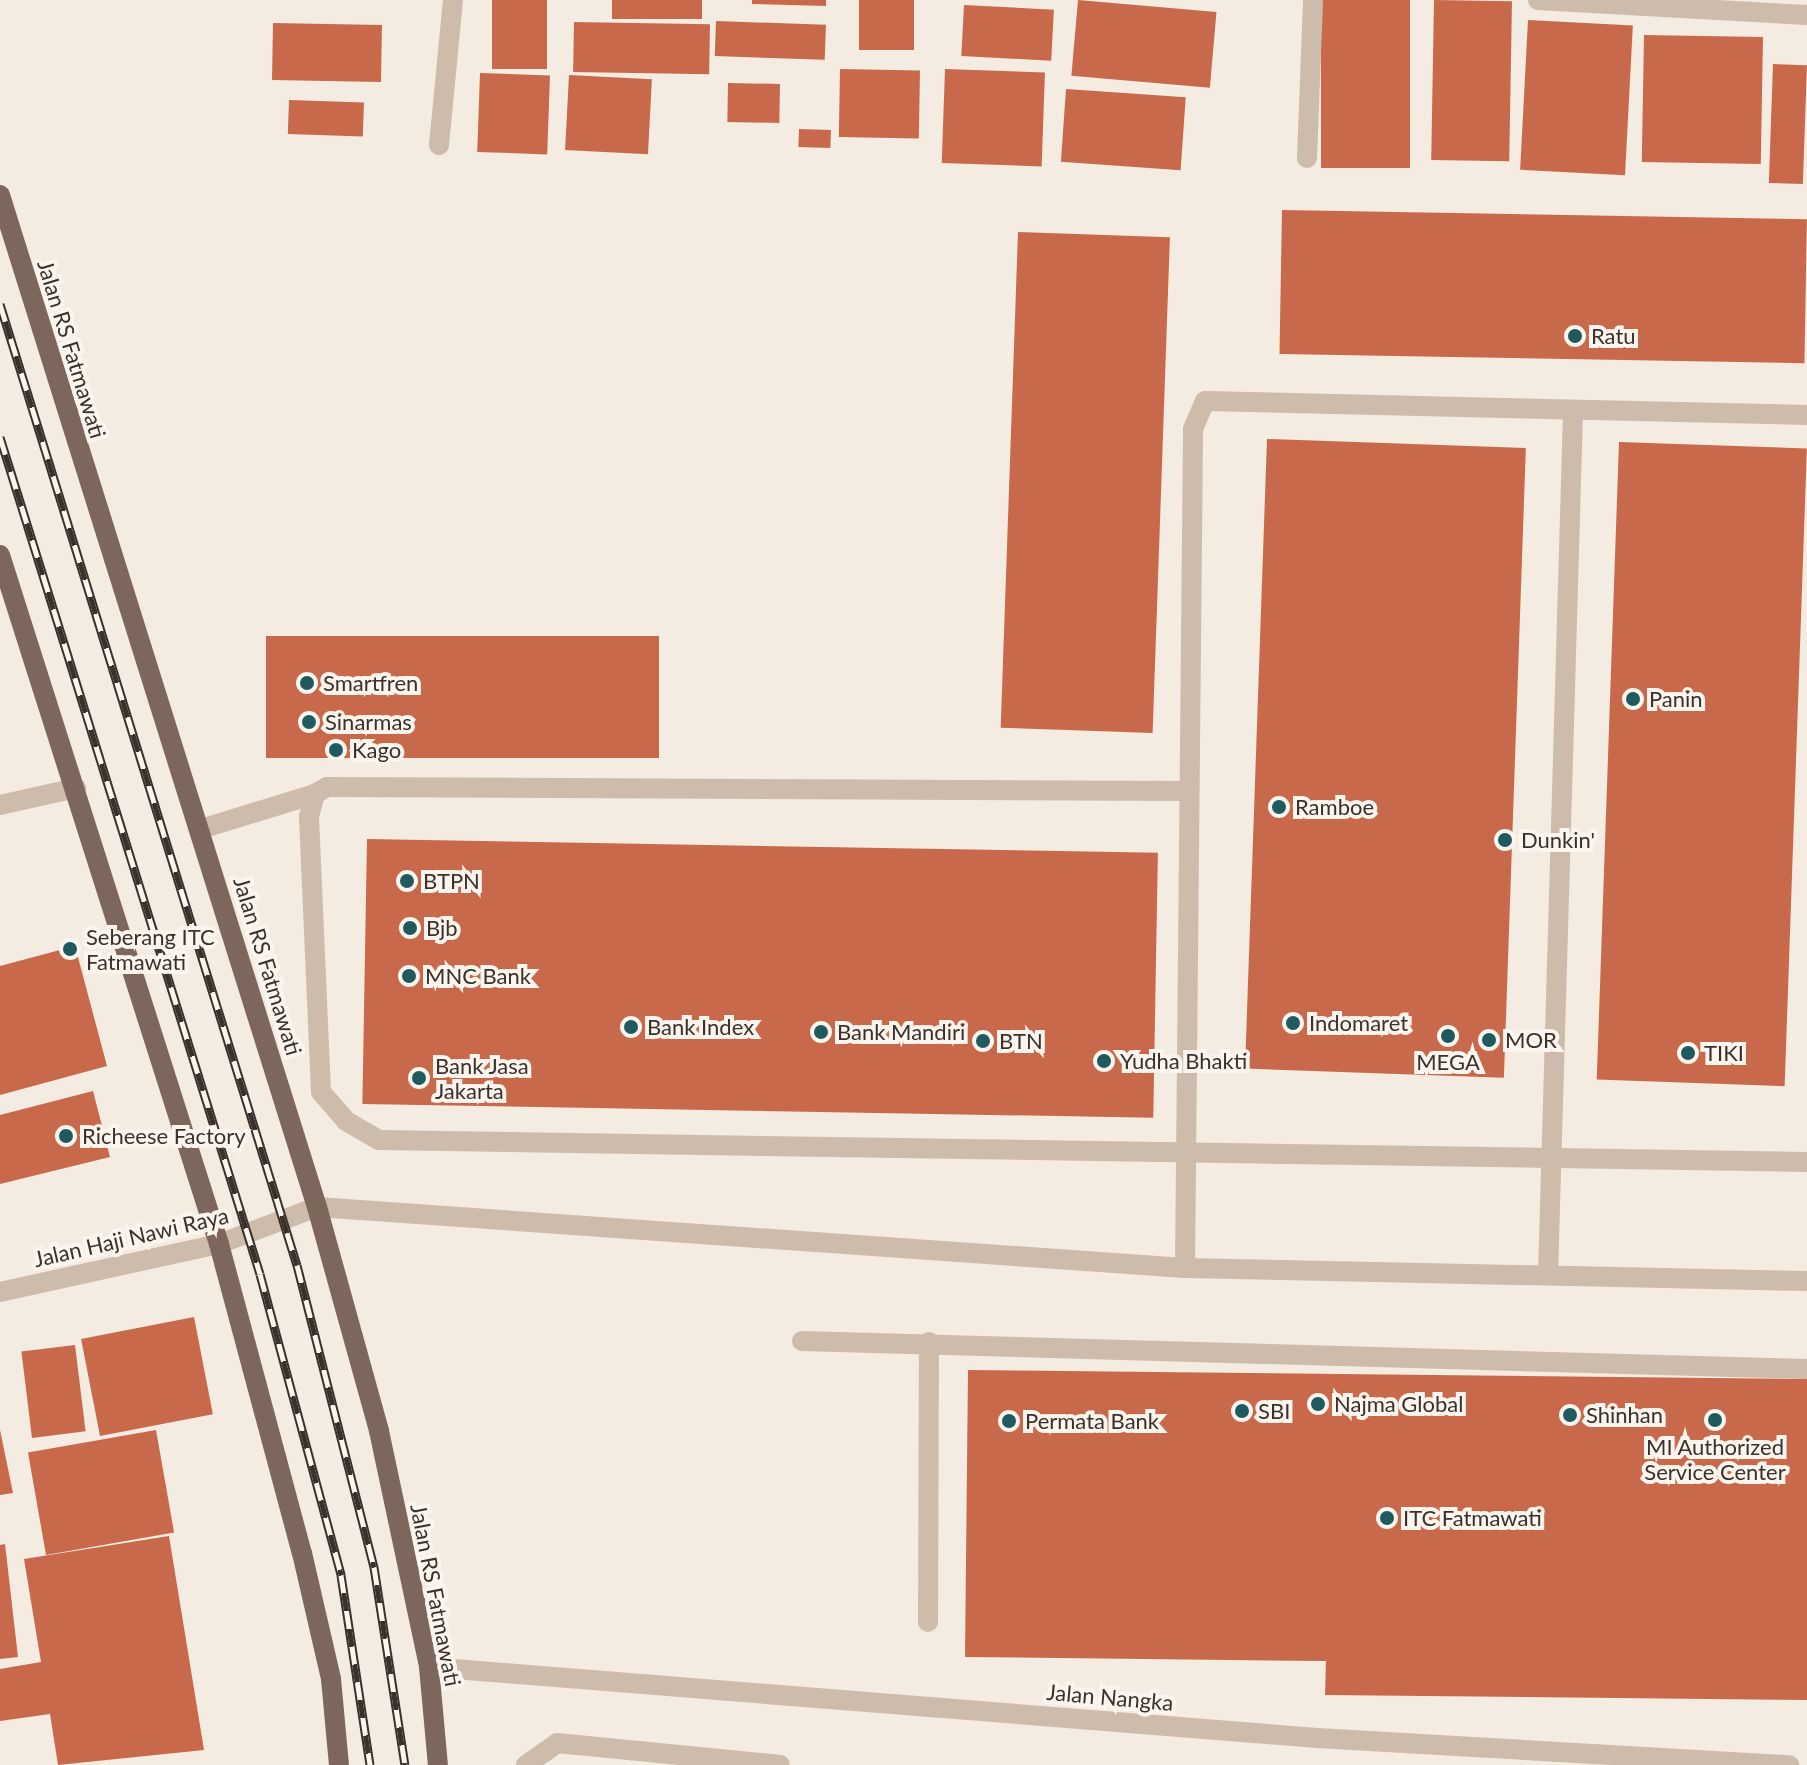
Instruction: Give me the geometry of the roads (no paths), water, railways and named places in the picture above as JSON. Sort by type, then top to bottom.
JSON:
[{"type":"main road","name":"Jalan RS Fatmawati","points":[[0,195],[317,1207],[379,1431],[429,1667],[438,1765]]},
{"type":"main road","points":[[0,555],[219,1244],[302,1553],[331,1679],[339,1765]]},
{"type":"street","points":[[439,145],[453,0]]},
{"type":"street","points":[[1307,158],[1313,0]]},
{"type":"street","points":[[1538,0],[1693,5],[1807,15]]},
{"type":"street","points":[[1185,1268],[1193,429],[1205,401],[1807,415]]},
{"type":"street","points":[[1548,1275],[1573,410]]},
{"type":"street","points":[[201,829],[339,784],[1189,791]]},
{"type":"street","points":[[0,805],[76,788]]},
{"type":"street","points":[[315,794],[308,899],[321,1092],[338,1114],[379,1140],[1188,1152],[1551,1162],[1807,1162]]},
{"type":"street","points":[[317,1207],[1185,1268],[1807,1281]]},
{"type":"street","name":"Jalan Haji Nawi Raya","points":[[0,1292],[219,1244],[317,1207]]},
{"type":"street","points":[[802,1341],[929,1342],[1807,1369]]},
{"type":"street","points":[[928,1622],[929,1342]]},
{"type":"street","name":"Jalan Nangka","points":[[429,1667],[1317,1738],[1789,1765]]},
{"type":"street","points":[[526,1765],[557,1743],[780,1765]]},
{"type":"railway","points":[[0,304],[297,1265],[374,1567],[405,1765]]},
{"type":"railway","points":[[0,437],[260,1274],[341,1575],[370,1765]]},
{"type":"place","name":"Ratu","points":[[1575,336]]},
{"type":"place","name":"Smartfren","points":[[307,683]]},
{"type":"place","name":"Panin","points":[[1633,699]]},
{"type":"place","name":"Sinarmas","points":[[309,722]]},
{"type":"place","name":"Kago","points":[[336,750]]},
{"type":"place","name":"Ramboe","points":[[1279,807]]},
{"type":"place","name":"Dunkin'","points":[[1505,840]]},
{"type":"place","name":"BTPN","points":[[407,881]]},
{"type":"place","name":"Bjb","points":[[410,928]]},
{"type":"place","name":"Seberang ITC Fatmawati","points":[[70,949]]},
{"type":"place","name":"MNC Bank","points":[[409,976]]},
{"type":"place","name":"Indomaret","points":[[1293,1023]]},
{"type":"place","name":"Bank Index","points":[[631,1027]]},
{"type":"place","name":"Bank Mandiri","points":[[821,1032]]},
{"type":"place","name":"MEGA","points":[[1448,1036]]},
{"type":"place","name":"MOR","points":[[1489,1040]]},
{"type":"place","name":"BTN","points":[[983,1041]]},
{"type":"place","name":"TIKI","points":[[1688,1053]]},
{"type":"place","name":"Yudha Bhakti","points":[[1104,1061]]},
{"type":"place","name":"Bank Jasa Jakarta","points":[[419,1078]]},
{"type":"place","name":"Richeese Factory","points":[[66,1136]]},
{"type":"place","name":"Najma Global","points":[[1318,1404]]},
{"type":"place","name":"SBI","points":[[1242,1411]]},
{"type":"place","name":"Shinhan","points":[[1570,1415]]},
{"type":"place","name":"MI Authorized Service Center","points":[[1715,1420]]},
{"type":"place","name":"Permata Bank","points":[[1009,1421]]},
{"type":"place","name":"ITC Fatmawati","points":[[1387,1518]]}]
